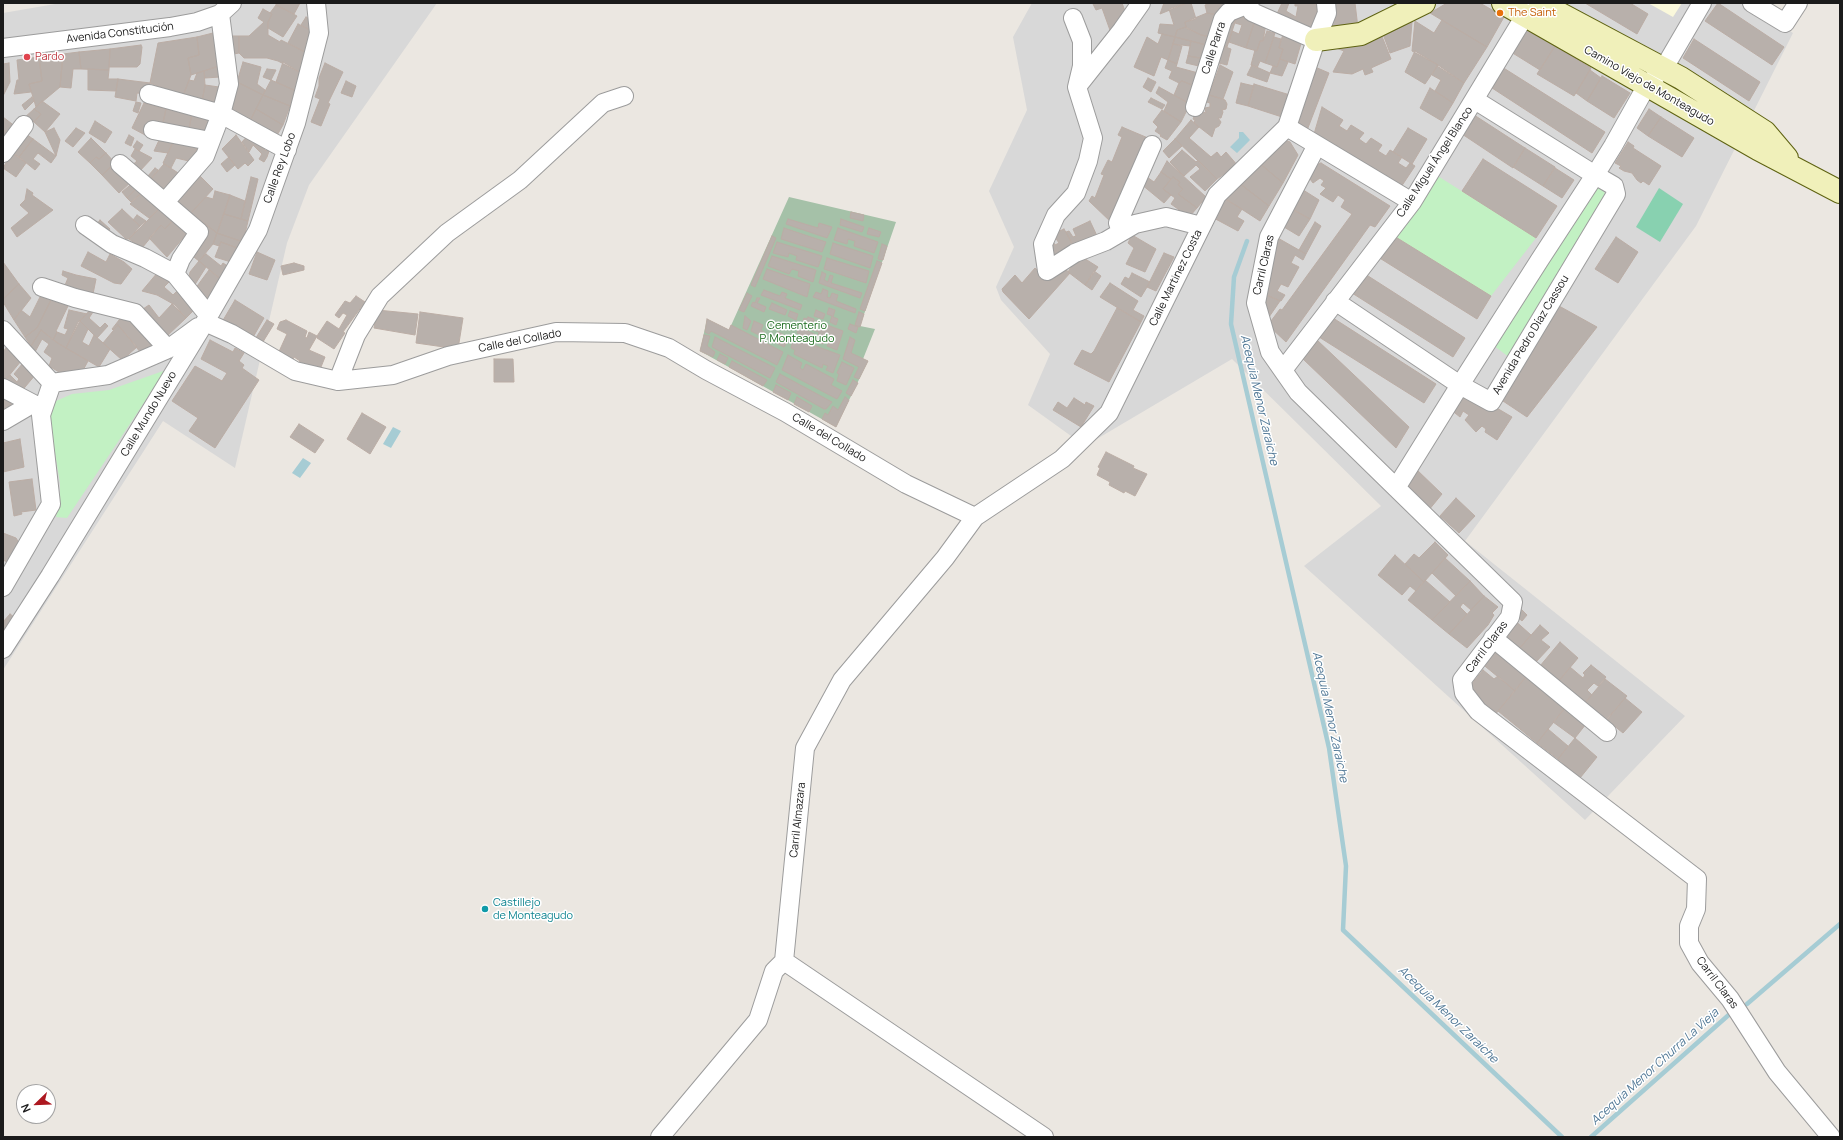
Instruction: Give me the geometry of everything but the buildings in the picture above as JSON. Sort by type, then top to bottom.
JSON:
[{"type":"street","name":"Calle Rey Lobo","points":[[207,319],[258,230],[296,123],[319,32],[316,3]]},
{"type":"street","points":[[1248,3],[1252,12],[1316,40],[1361,34],[1424,3]]},
{"type":"street","name":"Calle Parra","points":[[1195,107],[1223,19],[1229,12],[1248,3]]},
{"type":"street","name":"Calle Martinez Costa","points":[[975,517],[1062,459],[1109,413],[1217,195],[1287,126],[1316,40],[1327,13],[1326,3]]},
{"type":"street","name":"Camino Viejo de Monteagudo","points":[[1503,3],[1533,7],[1664,68],[1765,132],[1762,142]]},
{"type":"street","points":[[1396,488],[1460,385],[1595,175],[1647,85],[1664,68],[1702,3]]},
{"type":"street","points":[[1752,3],[1785,23],[1798,3]]},
{"type":"street","points":[[1077,87],[1122,30],[1134,7]]},
{"type":"street","name":"Camino Viejo de Monteagudo","points":[[1533,7],[1647,85],[1762,142],[1796,167],[1840,192]]},
{"type":"street","name":"Calle Miguel Ángel Blanco","points":[[1283,370],[1412,202],[1533,7]]},
{"type":"street","points":[[166,202],[205,156],[221,114],[229,84],[226,8]]},
{"type":"street","name":"Avenida Constitución","points":[[3,48],[170,27],[197,22],[226,8]]},
{"type":"street","points":[[1074,18],[1082,41],[1082,66],[1077,87],[1093,138],[1088,162],[1076,193],[1056,215],[1043,244],[1047,271],[1075,253],[1106,241],[1135,224],[1166,217],[1201,226]]},
{"type":"street","points":[[149,94],[221,114],[286,150]]},
{"type":"street","points":[[338,381],[356,335],[380,296],[447,233],[520,180],[604,103],[624,96]]},
{"type":"street","points":[[1474,100],[1595,175]]},
{"type":"street","points":[[3,153],[24,125]]},
{"type":"street","points":[[1287,126],[1412,202]]},
{"type":"street","points":[[154,130],[210,141]]},
{"type":"street","name":"Carril Claras","points":[[1317,145],[1269,237],[1256,303],[1270,352],[1298,392],[1513,602],[1510,617],[1462,680],[1464,693],[1478,711],[1697,879],[1696,909],[1689,926],[1689,943],[1700,963],[1730,999],[1777,1072],[1831,1137]]},
{"type":"street","points":[[1121,232],[1118,223],[1152,146]]},
{"type":"street","points":[[120,164],[166,202],[199,232],[181,258],[176,274]]},
{"type":"street","name":"Avenida Pedro Díaz Cassou","points":[[1460,385],[1491,402],[1616,194],[1614,186],[1595,175]]},
{"type":"street","points":[[52,382],[108,375],[168,349],[207,319],[176,274],[145,258],[112,244],[85,225]]},
{"type":"street","points":[[42,287],[75,298],[135,314],[168,349]]},
{"type":"street","points":[[1336,301],[1460,385]]},
{"type":"street","points":[[3,315],[32,352],[28,356]]},
{"type":"street","name":"Calle del Collado","points":[[207,319],[295,371],[338,381],[393,375],[448,356],[556,332],[625,333],[669,348],[706,370],[785,412],[906,484],[975,517]]},
{"type":"street","name":"Calle Mundo Nuevo","points":[[3,649],[207,319]]},
{"type":"street","points":[[3,330],[52,382]]},
{"type":"street","points":[[3,421],[37,406],[52,382]]},
{"type":"street","points":[[3,388],[37,406],[40,415],[51,504],[3,587]]},
{"type":"street","name":"Carril Almazara","points":[[784,961],[805,748],[842,680],[945,558],[975,517]]},
{"type":"street","points":[[1493,638],[1607,732]]},
{"type":"street","points":[[660,1137],[758,1020],[774,971],[784,961],[1044,1137]]},
{"type":"shaded area","points":[[61,3],[437,3],[309,185],[287,243],[235,468],[163,421],[3,670],[3,13]]},
{"type":"shaded area","points":[[1032,3],[1746,3],[1793,33],[1696,226],[1465,541],[1685,716],[1585,820],[1304,566],[1381,506],[1232,359],[1085,446],[1028,405],[1050,354],[1001,300],[996,287],[1014,247],[989,191],[1027,110],[1013,37]]},
{"type":"shaded area","points":[[1648,3],[1682,3],[1673,17]]},
{"type":"green space","points":[[1433,173],[1536,238],[1491,296],[1394,236]]},
{"type":"green space","points":[[1595,185],[1603,190],[1607,197],[1510,358],[1493,345]]},
{"type":"green space","points":[[1659,188],[1683,204],[1660,242],[1636,227]]},
{"type":"green space","name":"Cementerio P. Monteagudo","points":[[789,197],[896,222],[860,326],[875,329],[863,359],[868,361],[836,427],[700,351],[707,319],[729,330]]},
{"type":"green space","points":[[166,370],[67,518],[56,517],[60,499],[60,483],[48,412],[51,405],[56,401],[72,394],[109,390]]},
{"type":"water","points":[[1239,132],[1243,132],[1250,140],[1237,153],[1230,147],[1239,138]]},
{"type":"water","points":[[393,427],[401,431],[391,448],[383,444]]},
{"type":"water","points":[[303,458],[311,463],[300,478],[292,473]]},
{"type":"waterway","name":"Acequia Menor Zaraiche","points":[[1247,241],[1234,277],[1231,324],[1329,748],[1346,866],[1343,930],[1562,1137]]},
{"type":"waterway","name":"Acequia Menor Churra La Vieja","points":[[1747,1004],[1840,924]]},
{"type":"waterway","name":"Acequia Menor Churra La Vieja","points":[[1591,1137],[1732,1012]]},
{"type":"place","name":"The Saint","points":[[1500,13]]},
{"type":"place","name":"Pardo","points":[[27,57]]},
{"type":"place","name":"Castillejo de Monteagudo","points":[[485,909]]}]
